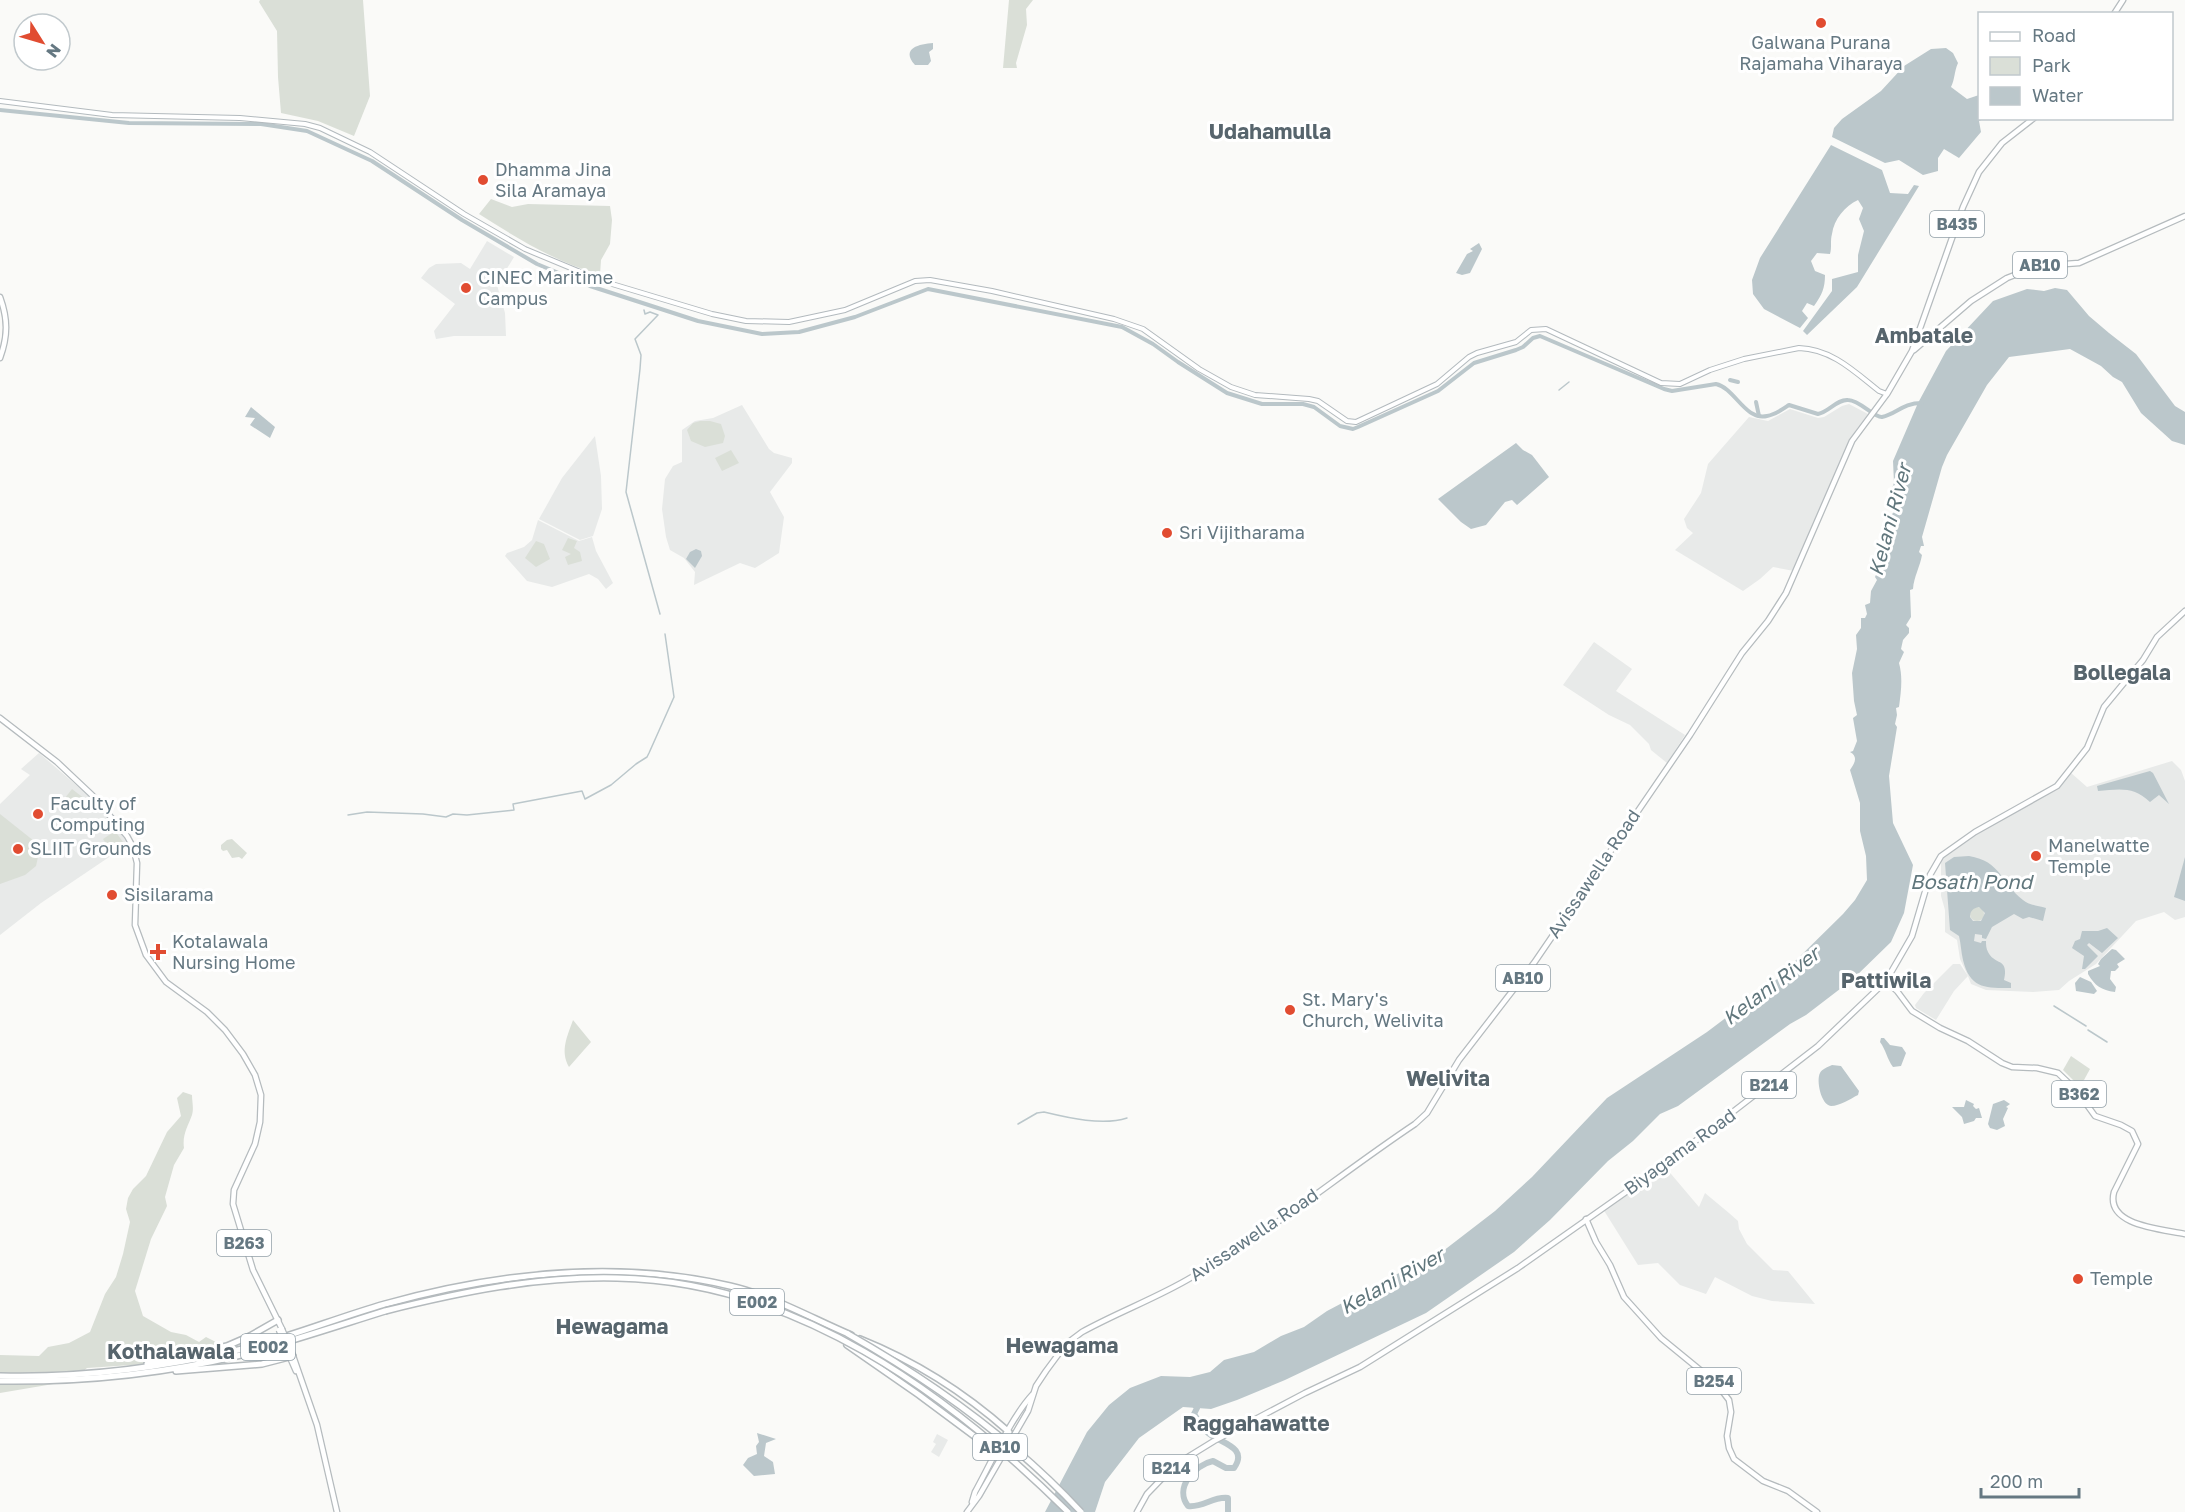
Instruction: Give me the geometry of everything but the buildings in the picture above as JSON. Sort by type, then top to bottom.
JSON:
[{"type":"highway","name":"E002","points":[[0,1378],[147,1372],[241,1354],[438,1290],[481,1281],[557,1273],[617,1271],[664,1275],[731,1287],[768,1298],[848,1334],[910,1371],[965,1409],[1033,1465],[1080,1512]]},
{"type":"highway","name":"E002","points":[[88,1375],[165,1365],[240,1349],[384,1308],[511,1284],[617,1278],[673,1282],[729,1294],[780,1311],[829,1333],[879,1361],[959,1416],[1022,1468],[1068,1512]]},
{"type":"highway","points":[[113,1371],[226,1346],[277,1321]]},
{"type":"highway","points":[[829,1333],[919,1395],[997,1453]]},
{"type":"highway","points":[[848,1334],[909,1361],[944,1381],[1009,1432]]},
{"type":"highway","points":[[147,1372],[262,1364],[291,1355]]},
{"type":"main road","points":[[0,101],[112,115],[240,118],[305,124],[370,152],[474,220],[525,249],[602,281],[712,314],[746,321],[789,322],[845,310],[915,281],[930,280],[992,291],[1114,319],[1143,329],[1199,369],[1232,387],[1255,395],[1295,397],[1318,401],[1347,421],[1356,422],[1437,384],[1469,357],[1516,342],[1531,330],[1538,328],[1546,329],[1661,383],[1680,384],[1710,370],[1744,359],[1808,348],[1839,359],[1879,391],[1887,394]]},
{"type":"main road","name":"B435","points":[[1912,351],[1963,207],[1978,172],[2002,143],[2031,120]]},
{"type":"main road","name":"AB10","points":[[1887,394],[1912,351],[1980,294],[2014,275],[2043,265],[2079,263],[2185,216]]},
{"type":"main road","points":[[0,297],[7,328],[0,358]]},
{"type":"main road","name":"Avissawella Road","points":[[967,1512],[979,1496],[1028,1411],[1051,1363],[1076,1335],[1192,1278],[1221,1260],[1275,1224],[1415,1124],[1427,1113],[1459,1060],[1534,963],[1685,742],[1742,653],[1778,607],[1797,572],[1846,454],[1875,408],[1887,394]]},
{"type":"main road","name":"Biyagama Road","points":[[1138,1511],[1147,1494],[1175,1465],[1214,1441],[1384,1353],[1518,1268],[1663,1166],[1818,1046],[1886,981],[1912,936],[1930,875],[1941,856],[1975,832],[2057,786],[2087,748],[2104,707],[2142,660],[2157,637],[2185,611]]},
{"type":"main road","name":"B263","points":[[0,718],[40,748],[71,776],[110,814],[127,836],[133,847],[137,863],[135,926],[146,955],[166,982],[207,1012],[225,1030],[255,1075],[261,1095],[259,1132],[237,1179],[233,1204],[253,1270],[273,1310],[317,1425],[337,1512]]},
{"type":"main road","name":"B362","points":[[1886,981],[1912,1011],[1968,1041],[2002,1063],[2012,1067],[2037,1068],[2058,1073],[2077,1091],[2095,1116],[2132,1131],[2138,1144],[2114,1192],[2115,1211],[2133,1222],[2185,1234]]},
{"type":"main road","name":"B254","points":[[1586,1219],[1624,1297],[1661,1338],[1716,1383],[1727,1396],[1731,1407],[1727,1436],[1734,1459],[1763,1481],[1788,1491],[1817,1512]]},
{"type":"main road","name":"Avissawella Road","points":[[971,1505],[975,1492],[1025,1403],[1035,1393]]},
{"type":"shaded area","name":"CINEC Maritime Campus","points":[[487,241],[514,257],[497,285],[505,313],[506,336],[454,336],[436,339],[434,331],[455,304],[421,278],[429,268],[436,264],[461,263],[470,269]]},
{"type":"shaded area","points":[[1849,404],[1868,414],[1856,430],[1844,453],[1794,571],[1773,567],[1743,591],[1675,550],[1693,533],[1687,528],[1684,519],[1701,493],[1708,464],[1749,417],[1768,421],[1790,409],[1818,418]]},
{"type":"shaded area","points":[[742,405],[769,449],[774,453],[792,458],[792,463],[770,492],[784,517],[779,553],[755,568],[740,563],[694,585],[695,572],[684,558],[670,550],[666,537],[662,509],[665,479],[673,466],[682,462],[682,430],[695,421],[713,418]]},
{"type":"shaded area","points":[[595,436],[601,476],[602,509],[593,536],[580,540],[539,519],[562,478]]},
{"type":"shaded area","points":[[538,520],[579,541],[592,537],[596,551],[613,583],[606,589],[598,579],[589,574],[552,587],[527,581],[505,556],[507,553],[524,547],[532,540]]},
{"type":"shaded area","points":[[1594,642],[1632,669],[1616,691],[1685,735],[1667,763],[1651,750],[1649,744],[1630,725],[1609,715],[1563,685]]},
{"type":"shaded area","points":[[39,753],[90,797],[121,831],[127,845],[41,903],[0,935],[0,804],[30,775],[21,769]]},
{"type":"shaded area","points":[[2172,761],[2181,770],[2185,781],[2185,917],[2175,920],[2164,912],[2136,921],[2096,964],[2059,990],[2033,992],[1986,990],[1971,984],[1960,959],[1957,940],[1945,932],[1945,910],[1941,896],[1941,859],[1975,833],[2052,791],[2070,772],[2087,787]]},
{"type":"shaded area","points":[[1953,964],[1960,964],[1968,976],[1954,991],[1936,1020],[1916,1008],[1915,1005],[1924,993]]},
{"type":"shaded area","points":[[1666,1168],[1699,1207],[1705,1193],[1738,1221],[1739,1229],[1747,1244],[1773,1270],[1788,1271],[1815,1304],[1772,1301],[1752,1296],[1715,1277],[1706,1294],[1680,1285],[1658,1263],[1638,1265],[1603,1209]]},
{"type":"shaded area","points":[[937,1434],[948,1440],[939,1457],[931,1452],[936,1444],[933,1442]]},
{"type":"green space","points":[[260,0],[363,0],[370,96],[354,136],[318,121],[281,113],[277,31],[259,2]]},
{"type":"green space","points":[[1009,0],[1033,0],[1026,9],[1027,25],[1016,63],[1017,68],[1003,68]]},
{"type":"green space","points":[[491,199],[512,207],[528,204],[610,206],[612,220],[610,244],[601,260],[600,275],[568,264],[538,249],[479,214]]},
{"type":"green space","points":[[700,421],[721,424],[725,436],[723,443],[705,447],[691,441],[687,430],[693,423]]},
{"type":"green space","points":[[731,450],[739,463],[722,471],[715,458]]},
{"type":"green space","points":[[568,538],[577,541],[574,548],[580,552],[582,561],[568,565],[565,557],[571,554],[562,550]]},
{"type":"green space","points":[[536,541],[544,544],[550,559],[536,567],[525,558]]},
{"type":"green space","points":[[72,789],[85,799],[77,808],[65,798]]},
{"type":"green space","name":"SLIIT Grounds","points":[[0,814],[34,841],[38,857],[36,866],[25,875],[0,884]]},
{"type":"green space","points":[[115,831],[123,842],[122,846],[112,853],[103,839]]},
{"type":"green space","points":[[232,839],[247,853],[242,859],[232,858],[227,850],[221,849],[221,845]]},
{"type":"green space","points":[[1974,907],[1980,907],[1984,914],[1980,921],[1974,921],[1970,917],[1970,911]]},
{"type":"green space","points":[[573,1020],[591,1042],[569,1067],[565,1050]]},
{"type":"green space","points":[[2071,1056],[2090,1069],[2078,1085],[2063,1070]]},
{"type":"green space","points":[[183,1092],[192,1095],[193,1113],[185,1135],[184,1148],[174,1165],[165,1197],[167,1206],[151,1239],[135,1291],[143,1316],[171,1332],[186,1335],[199,1342],[206,1337],[216,1342],[221,1348],[176,1362],[87,1368],[71,1381],[0,1393],[0,1355],[39,1356],[48,1347],[69,1343],[90,1332],[105,1294],[116,1277],[123,1254],[130,1222],[126,1209],[128,1198],[133,1189],[146,1176],[167,1132],[181,1116],[177,1098]]},
{"type":"water","points":[[933,43],[933,49],[929,52],[931,61],[928,65],[915,65],[911,59],[911,51],[923,44]]},
{"type":"water","points":[[1946,48],[1953,53],[1958,63],[1951,87],[1967,99],[1978,95],[1978,120],[1982,120],[1979,121],[1981,132],[1959,158],[1944,149],[1938,158],[1938,171],[1923,175],[1899,160],[1885,163],[1832,137],[1834,128],[1842,119],[1881,91],[1904,66],[1931,49]]},
{"type":"water","points":[[1831,145],[1882,170],[1890,193],[1908,194],[1914,185],[1919,186],[1857,287],[1807,335],[1803,331],[1832,291],[1832,279],[1858,272],[1858,255],[1864,231],[1859,219],[1863,208],[1858,200],[1845,209],[1835,223],[1830,254],[1817,253],[1811,261],[1815,271],[1825,275],[1824,284],[1821,295],[1814,306],[1807,303],[1802,311],[1808,318],[1800,328],[1764,309],[1753,294],[1752,280],[1760,258]]},
{"type":"water","points":[[1479,243],[1482,249],[1470,273],[1462,275],[1456,273],[1467,254],[1473,251],[1470,249]]},
{"type":"water","name":"Kelani River","points":[[2055,288],[2067,290],[2089,316],[2136,354],[2175,406],[2185,412],[2185,445],[2172,441],[2141,413],[2122,382],[2101,366],[2070,349],[2009,357],[1987,385],[1942,467],[1922,537],[1924,546],[1921,546],[1919,552],[1922,555],[1921,559],[1913,589],[1910,590],[1911,617],[1906,625],[1909,633],[1903,640],[1901,649],[1904,652],[1899,663],[1901,690],[1899,707],[1896,708],[1895,724],[1897,727],[1889,776],[1893,823],[1913,865],[1904,913],[1891,942],[1853,979],[1806,1015],[1790,1024],[1678,1106],[1660,1114],[1514,1252],[1426,1313],[1285,1380],[1237,1400],[1211,1409],[1183,1407],[1139,1438],[1105,1482],[1095,1512],[1045,1512],[1087,1432],[1109,1405],[1130,1388],[1161,1376],[1190,1377],[1210,1372],[1224,1360],[1254,1352],[1281,1336],[1304,1327],[1327,1311],[1399,1273],[1434,1258],[1495,1211],[1532,1177],[1607,1098],[1707,1032],[1776,980],[1855,900],[1867,880],[1866,856],[1860,831],[1860,803],[1850,770],[1855,758],[1850,752],[1853,751],[1857,741],[1853,718],[1857,715],[1852,673],[1857,649],[1856,635],[1861,628],[1861,618],[1865,618],[1867,614],[1865,605],[1870,603],[1871,591],[1877,580],[1875,577],[1878,570],[1875,563],[1878,556],[1883,553],[1883,546],[1889,538],[1885,531],[1890,516],[1895,511],[1890,502],[1890,493],[1894,483],[1893,461],[1918,403],[1946,351],[1993,301],[2027,289],[2044,291]]},
{"type":"water","points":[[251,407],[275,427],[270,438],[250,425],[255,418],[245,417]]},
{"type":"water","points":[[1516,443],[1532,455],[1549,477],[1517,505],[1512,500],[1505,502],[1486,525],[1471,529],[1438,499]]},
{"type":"water","points":[[696,549],[701,551],[702,556],[695,568],[686,559],[690,552]]},
{"type":"water","points":[[2150,771],[2169,804],[2159,795],[2150,802],[2132,791],[2119,789],[2098,791],[2097,786]]},
{"type":"water","name":"Bosath Pond","points":[[1969,856],[1988,863],[2023,900],[2046,908],[2043,921],[2029,917],[2023,919],[2014,914],[1992,927],[1986,939],[1982,938],[1982,935],[1975,934],[1974,941],[1981,943],[1986,941],[1991,956],[2005,968],[2004,980],[2011,983],[2011,988],[1980,985],[1970,977],[1966,970],[1959,936],[1950,930],[1945,863],[1954,857]],"holes":[[[1977,907],[1985,913],[1981,921],[1973,921],[1970,917],[1971,911]]]},
{"type":"water","points":[[2185,857],[2185,901],[2174,897]]},
{"type":"water","points":[[2107,928],[2118,938],[2102,953],[2089,943],[2087,945],[2098,956],[2085,969],[2082,969],[2084,956],[2072,948],[2075,941],[2080,939],[2082,931],[2098,931]]},
{"type":"water","points":[[2112,949],[2125,959],[2117,964],[2119,967],[2115,971],[2111,971],[2110,979],[2116,987],[2115,992],[2099,987],[2088,974],[2088,971],[2100,966],[2098,964],[2101,959]]},
{"type":"water","points":[[2080,977],[2091,982],[2097,991],[2094,994],[2076,991],[2075,983]]},
{"type":"water","points":[[1881,1038],[1884,1038],[1890,1045],[1902,1047],[1906,1053],[1901,1066],[1893,1067],[1880,1042]]},
{"type":"water","points":[[1832,1065],[1841,1066],[1859,1091],[1858,1095],[1831,1106],[1827,1105],[1820,1092],[1819,1076],[1825,1068]]},
{"type":"water","points":[[1966,1100],[1974,1104],[1976,1109],[1979,1108],[1982,1118],[1976,1118],[1964,1124],[1962,1117],[1952,1107],[1964,1107]]},
{"type":"water","points":[[2004,1100],[2010,1104],[2006,1107],[2008,1108],[2003,1119],[2005,1126],[1997,1130],[1990,1128],[1988,1124],[1993,1104]]},
{"type":"water","points":[[757,1433],[776,1439],[766,1443],[764,1456],[773,1462],[775,1474],[754,1476],[743,1465],[748,1458],[757,1454],[756,1446],[759,1442]]},
{"type":"waterway","points":[[0,110],[129,123],[261,124],[307,131],[372,161],[462,220],[537,264],[590,286],[698,321],[762,334],[799,332],[855,317],[928,289],[1122,327],[1153,344],[1227,393],[1262,404],[1303,404],[1314,407],[1340,426],[1353,429],[1438,391],[1474,363],[1516,350],[1540,336],[1664,389],[1672,391],[1716,384],[1729,391],[1752,414],[1759,416],[1779,412],[1789,405],[1818,414],[1840,401],[1848,400],[1882,417],[1909,405],[1922,403]]},
{"type":"waterway","points":[[644,310],[645,314],[650,312],[658,315],[635,339],[641,355],[626,492],[660,614]]},
{"type":"waterway","points":[[1730,380],[1738,382]]},
{"type":"waterway","points":[[1559,390],[1569,382]]},
{"type":"waterway","points":[[1756,402],[1759,416]]},
{"type":"waterway","points":[[348,815],[367,812],[446,817],[453,814],[467,815],[514,810],[513,804],[582,791],[585,799],[611,785],[647,757],[674,697],[665,634]]},
{"type":"waterway","points":[[2054,1006],[2086,1026]]},
{"type":"waterway","points":[[2088,1030],[2107,1042]]},
{"type":"waterway","points":[[1018,1124],[1037,1113],[1044,1112],[1097,1121],[1127,1118]]},
{"type":"waterway","points":[[1194,1404],[1197,1408],[1194,1414],[1202,1426],[1208,1433],[1236,1450],[1238,1461],[1234,1468],[1226,1468],[1213,1461],[1199,1467],[1188,1478],[1183,1492],[1184,1499],[1188,1506],[1193,1506],[1228,1498],[1228,1512]]},
{"type":"place","name":"Galwana Purana Rajamaha Viharaya","points":[[1821,23]]},
{"type":"place","name":"Dhamma Jina Sila Aramaya","points":[[483,180]]},
{"type":"place","name":"CINEC Maritime Campus","points":[[466,288]]},
{"type":"place","name":"Sri Vijitharama","points":[[1167,533]]},
{"type":"place","name":"Faculty of Computing","points":[[38,814]]},
{"type":"place","name":"SLIIT Grounds","points":[[18,849]]},
{"type":"place","name":"Manelwatte Temple","points":[[2036,856]]},
{"type":"place","name":"Sisilarama","points":[[112,895]]},
{"type":"place","name":"Kotalawala Nursing Home","points":[[158,952]]},
{"type":"place","name":"St. Mary's Church, Welivita","points":[[1290,1010]]},
{"type":"place","name":"Temple","points":[[2078,1279]]},
{"type":"district","name":"Udahamulla","points":[[1270,132]]},
{"type":"district","name":"Ambatale","points":[[1924,336]]},
{"type":"district","name":"Bollegala","points":[[2122,673]]},
{"type":"district","name":"Pattiwila","points":[[1886,981]]},
{"type":"district","name":"Welivita","points":[[1448,1079]]},
{"type":"district","name":"Hewagama","points":[[612,1327]]},
{"type":"district","name":"Hewagama","points":[[1062,1346]]},
{"type":"district","name":"Kothalawala","points":[[171,1352]]},
{"type":"district","name":"Raggahawatte","points":[[1256,1424]]}]
